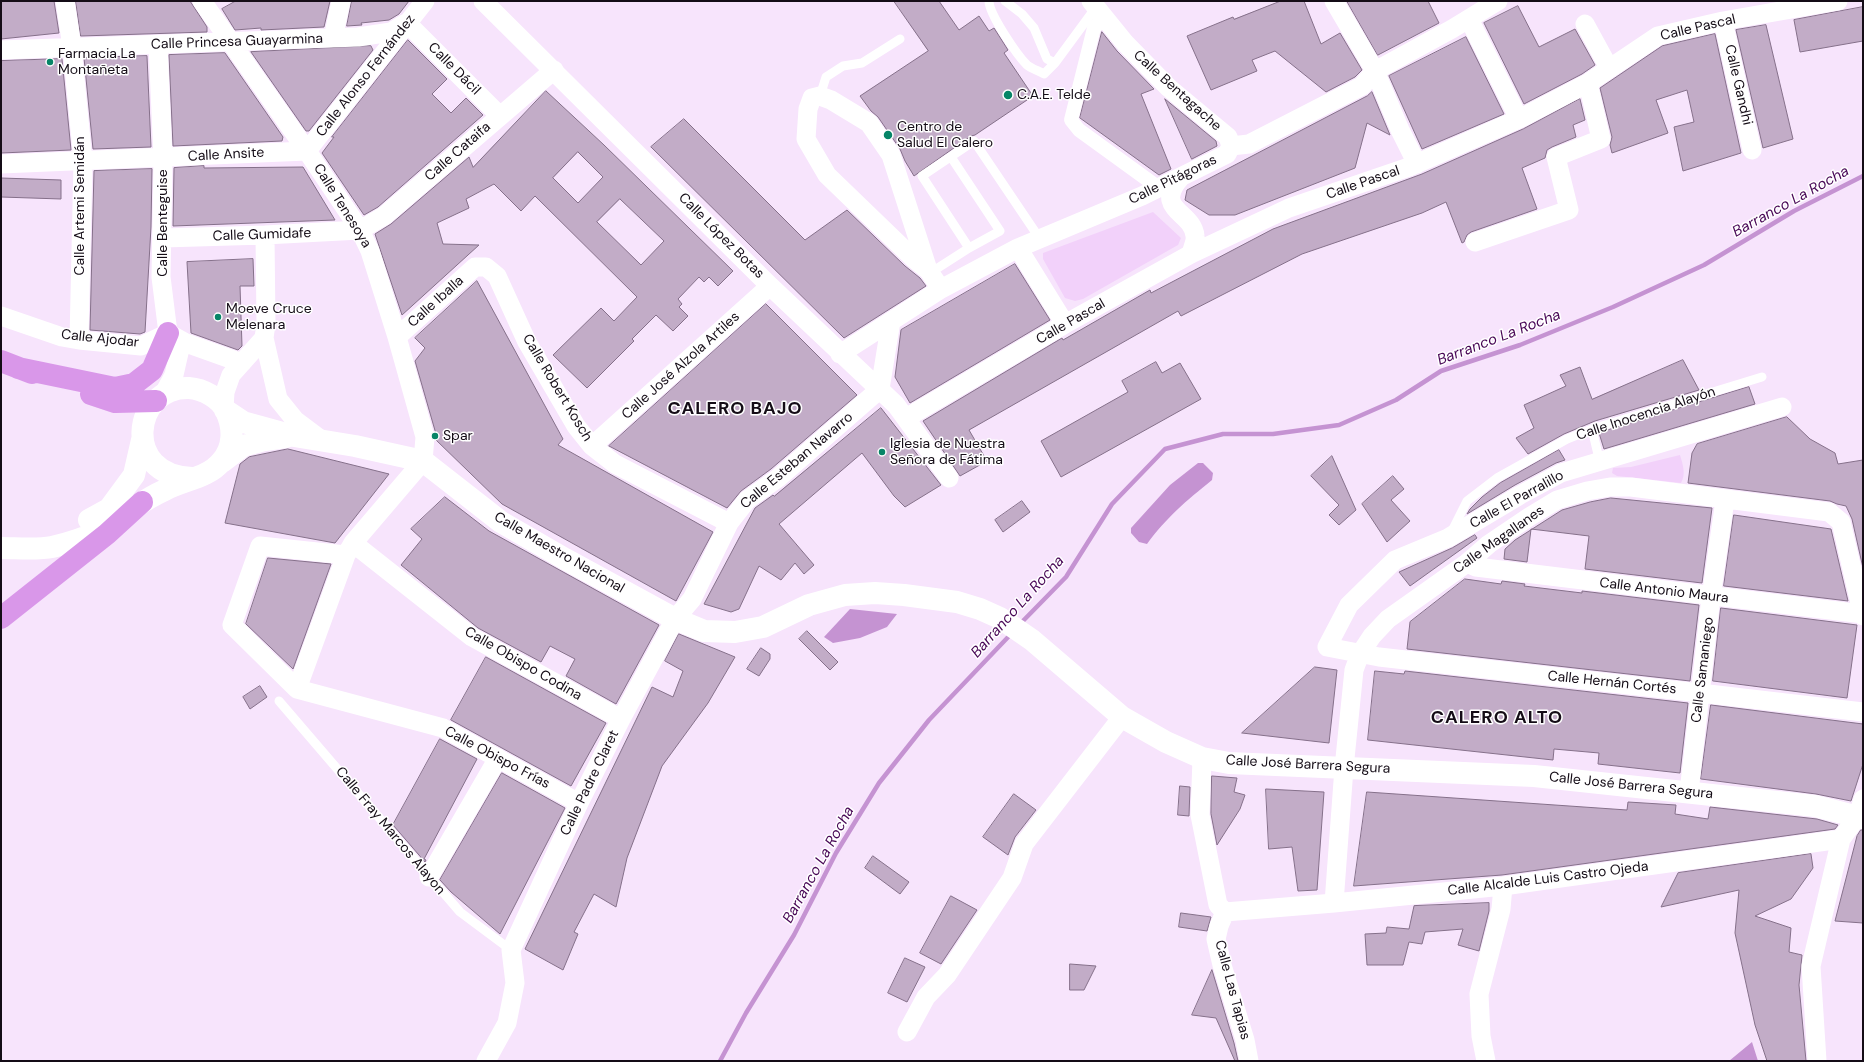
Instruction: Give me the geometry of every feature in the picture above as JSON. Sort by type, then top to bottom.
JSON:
[{"type":"highway","points":[[10,365],[115,388],[134,384],[152,370],[168,333]]},
{"type":"highway","points":[[10,365],[115,402],[160,398]]},
{"type":"highway","points":[[1,618],[107,534],[142,502]]},
{"type":"street","name":"Calle Artemi Semidán","points":[[65,1],[72,47],[83,162],[79,340]]},
{"type":"street","name":"Calle Tenesoya","points":[[202,1],[307,151],[360,230],[370,251],[397,337],[425,437],[423,461]]},
{"type":"street","points":[[333,38],[341,1]]},
{"type":"street","name":"Calle Alonso Fernández","points":[[307,151],[382,57],[407,23],[426,1]]},
{"type":"street","name":"Calle López Botas","points":[[483,1],[770,286],[840,354],[896,405],[949,478]]},
{"type":"street","points":[[1334,1],[1375,71],[1400,130],[1417,164]]},
{"type":"street","name":"Calle Pitágoras","points":[[840,354],[941,289],[1018,248],[1159,188],[1227,154],[1231,146],[1249,144],[1362,86],[1375,71],[1469,19],[1498,1]]},
{"type":"street","name":"Calle Pascal","points":[[906,418],[1065,324],[1191,254],[1289,208],[1417,164],[1519,119],[1588,84],[1609,68],[1658,36],[1723,21],[1838,1]]},
{"type":"street","points":[[1097,9],[1094,28],[1071,120],[1079,130],[1159,188]]},
{"type":"street","name":"Calle Bentagache","points":[[1097,9],[1125,43],[1169,88],[1228,137],[1231,146]]},
{"type":"street","points":[[1469,19],[1519,119]]},
{"type":"street","name":"Calle Gandhi","points":[[1723,21],[1752,150]]},
{"type":"street","name":"Calle Princesa Guayarmina","points":[[1,50],[376,36],[390,32],[407,23]]},
{"type":"street","name":"Calle Dácil","points":[[407,23],[500,116]]},
{"type":"street","points":[[1585,24],[1609,68]]},
{"type":"street","points":[[376,36],[382,57]]},
{"type":"street","name":"Calle Benteguise","points":[[158,45],[163,158],[163,238],[161,277],[168,333],[179,353],[174,375],[160,398]]},
{"type":"street","name":"Calle Cataifa","points":[[360,230],[384,216],[554,70]]},
{"type":"street","points":[[1475,242],[1569,210],[1556,157],[1601,139],[1588,84]]},
{"type":"street","points":[[929,271],[912,258],[826,175],[806,139],[808,109],[812,98],[820,96],[831,100],[868,123],[891,155],[929,271],[941,289]]},
{"type":"street","name":"Calle Ansite","points":[[1,164],[83,162],[307,151]]},
{"type":"street","points":[[1175,210],[1170,196],[1174,185],[1181,177]]},
{"type":"street","points":[[1142,196],[1160,200],[1175,210],[1190,224],[1195,236],[1191,254]]},
{"type":"street","name":"Calle Gumidafe","points":[[163,238],[360,230]]},
{"type":"street","points":[[264,235],[266,324],[264,338],[278,399],[295,420],[323,441]]},
{"type":"street","points":[[1018,248],[1065,324]]},
{"type":"street","name":"Calle Iballa","points":[[397,337],[475,267]]},
{"type":"street","name":"Calle Robert Kosch","points":[[475,267],[486,267],[498,276],[527,342],[576,426],[592,446],[615,464],[729,523]]},
{"type":"street","name":"Calle José Alzola Artiles","points":[[592,446],[770,286]]},
{"type":"street","name":"Calle Ajodar","points":[[1,316],[62,337],[79,340],[141,346],[168,333]]},
{"type":"street","points":[[880,389],[891,321]]},
{"type":"street","points":[[168,333],[186,343],[242,363]]},
{"type":"street","points":[[225,409],[225,392],[231,375],[264,338]]},
{"type":"street","points":[[1,536],[28,539],[68,531],[109,509],[134,475],[147,412],[160,398],[176,390],[190,388],[203,391],[215,398],[225,409],[231,422],[232,436],[229,450],[222,462],[214,469],[204,475],[192,478],[166,489],[142,502],[101,530],[51,548],[1,548]]},
{"type":"street","name":"Calle Esteban Navarro","points":[[675,619],[692,599],[729,523],[746,500],[778,478],[880,389]]},
{"type":"street","name":"Calle El Parralillo","points":[[1360,654],[1327,647],[1349,605],[1394,560],[1448,538],[1520,495],[1561,474],[1782,407]]},
{"type":"street","name":"Calle Maestro Nacional","points":[[225,409],[243,422],[294,436],[355,446],[423,461],[501,522],[675,619],[704,631],[735,632],[763,627]]},
{"type":"street","name":"Calle Maestro Nacional","points":[[222,462],[244,446],[265,440],[294,436]]},
{"type":"street","points":[[142,440],[147,453],[155,464],[166,473],[179,478],[192,478]]},
{"type":"street","points":[[349,549],[260,546],[232,625],[297,689],[349,549],[423,461]]},
{"type":"street","name":"Calle Magallanes","points":[[1334,903],[1344,768],[1354,670],[1360,654],[1372,636],[1388,619],[1534,513],[1557,500],[1587,491],[1610,487],[1632,487],[1829,512],[1841,522],[1863,615]]},
{"type":"street","name":"Calle Samaniego","points":[[1689,792],[1711,597],[1725,500]]},
{"type":"street","name":"Calle Obispo Codina","points":[[349,549],[472,637],[621,719]]},
{"type":"street","name":"Calle Antonio Maura","points":[[1467,563],[1476,567],[1863,615]]},
{"type":"street","name":"Calle José Barrera Segura","points":[[763,627],[809,605],[845,595],[875,593],[957,602],[1000,618],[1032,640],[1122,717],[1166,742],[1202,758],[1228,763],[1534,776],[1861,811]]},
{"type":"street","name":"Calle Padre Claret","points":[[511,950],[579,803],[621,719],[675,619]]},
{"type":"street","name":"Calle Hernán Cortés","points":[[1360,654],[1863,712]]},
{"type":"street","name":"Calle Obispo Frías","points":[[297,689],[443,728],[579,803]]},
{"type":"street","points":[[907,1032],[926,997],[947,975],[1012,878],[1024,844],[1122,717]]},
{"type":"street","points":[[429,877],[498,758]]},
{"type":"street","points":[[1202,758],[1200,815],[1218,905],[1225,912]]},
{"type":"street","points":[[1817,1061],[1812,966],[1841,840],[1861,811]]},
{"type":"street","name":"Calle Alcalde Luis Castro Ojeda","points":[[1225,912],[1504,886],[1841,840]]},
{"type":"street","points":[[1486,1061],[1481,1036],[1479,994],[1501,909],[1504,886]]},
{"type":"street","name":"Calle Las Tapias","points":[[1225,912],[1219,926],[1216,939],[1222,965],[1245,1040],[1249,1061]]},
{"type":"street","points":[[486,1061],[507,1023],[515,983],[511,950]]},
{"type":"lane","points":[[989,1],[989,8],[998,24],[1028,65],[1044,74],[1055,64],[1091,14],[1097,9]]},
{"type":"lane","points":[[1005,1],[1022,14],[1034,28],[1047,59],[1055,64]]},
{"type":"lane","points":[[820,96],[826,77],[843,66],[862,63],[900,39]]},
{"type":"lane","points":[[969,248],[922,176],[974,141],[1040,239]]},
{"type":"lane","points":[[929,271],[1000,231],[951,157]]},
{"type":"lane","name":"Calle Inocencia Alayón","points":[[1448,538],[1467,501],[1497,478],[1567,440],[1592,429],[1762,377]]},
{"type":"lane","points":[[1592,429],[1600,463]]},
{"type":"lane","name":"Calle Fray Marcos Alayon","points":[[280,701],[460,912],[511,950]]},
{"type":"shaded area","points":[[1153,212],[1181,238],[1178,245],[1083,299],[1075,301],[1065,298],[1043,259],[1043,253]]},
{"type":"shaded area","points":[[1680,455],[1684,473],[1681,483],[1617,476],[1612,473],[1613,468],[1631,467]]},
{"type":"shaded area","points":[[1198,463],[1203,463],[1213,473],[1212,480],[1177,510],[1147,544],[1139,542],[1131,533],[1131,528],[1170,485]]},
{"type":"shaded area","points":[[850,609],[897,614],[887,627],[860,638],[833,643],[824,637]]},
{"type":"shaded area","points":[[1752,1042],[1758,1061],[1729,1061]]},
{"type":"building","points":[[1,1],[54,1],[59,33],[1,39]]},
{"type":"building","points":[[76,1],[190,1],[207,27],[207,32],[81,36]]},
{"type":"building","points":[[236,1],[330,1],[324,27],[235,30],[222,9]]},
{"type":"building","points":[[352,1],[409,1],[399,14],[389,20],[347,26]]},
{"type":"building","points":[[894,1],[939,1],[959,30],[979,16],[989,31],[994,28],[1008,50],[1004,53],[1033,96],[975,135],[971,136],[914,176],[900,149],[878,117],[871,111],[860,96],[928,51]]},
{"type":"building","points":[[1281,1],[1304,1],[1321,44],[1340,33],[1362,70],[1355,77],[1326,92],[1275,51],[1252,60],[1257,71],[1211,90],[1187,36],[1233,17],[1234,19]]},
{"type":"building","points":[[1347,1],[1428,1],[1439,23],[1378,55]]},
{"type":"building","points":[[1518,6],[1539,47],[1575,29],[1595,65],[1582,74],[1524,104],[1484,23]]},
{"type":"building","points":[[1863,7],[1863,41],[1800,52],[1794,20]]},
{"type":"building","points":[[1766,25],[1793,139],[1763,148],[1736,30]]},
{"type":"building","points":[[1102,32],[1117,51],[1154,89],[1141,94],[1171,169],[1159,175],[1080,118]]},
{"type":"building","points":[[1715,34],[1741,153],[1683,171],[1674,127],[1694,122],[1687,90],[1656,100],[1668,133],[1612,153],[1610,145],[1612,137],[1600,88],[1662,46]]},
{"type":"building","points":[[1466,37],[1504,114],[1422,149],[1389,76]]},
{"type":"building","points":[[408,40],[447,79],[432,94],[451,113],[466,98],[483,115],[378,207],[364,215],[322,153],[334,137],[332,137]]},
{"type":"building","points":[[371,46],[373,50],[309,131],[306,131],[251,52]]},
{"type":"building","points":[[225,53],[283,137],[282,141],[173,146],[169,55]]},
{"type":"building","points":[[147,56],[151,147],[93,149],[84,58]]},
{"type":"building","points":[[62,59],[71,150],[1,153],[1,61]]},
{"type":"building","points":[[546,91],[604,145],[733,271],[718,286],[709,277],[704,282],[699,277],[678,299],[682,304],[679,307],[688,316],[673,331],[656,315],[632,339],[634,341],[587,388],[553,355],[601,308],[614,321],[637,297],[535,196],[521,211],[494,184],[466,199],[469,208],[437,223],[443,244],[479,245],[402,315],[375,234],[391,224],[469,157],[473,167]],"holes":[[[578,152],[603,177],[578,203],[553,178]],[[620,199],[664,241],[641,265],[597,222]]]},
{"type":"building","points":[[1372,92],[1390,135],[1367,123],[1355,168],[1235,215],[1209,215],[1185,200],[1187,190]]},
{"type":"building","points":[[1165,99],[1216,141],[1217,146],[1192,159]]},
{"type":"building","points":[[1580,99],[1585,120],[1573,125],[1576,137],[1552,147],[1547,150],[1545,158],[1522,168],[1537,209],[1471,232],[1462,243],[1446,202],[1422,213],[1302,254],[1181,316],[1178,311],[969,430],[987,461],[960,476],[923,421],[1062,338],[1063,340],[1150,290],[1151,293],[1273,229],[1422,174],[1523,129]]},
{"type":"building","points":[[684,119],[805,240],[847,210],[905,266],[920,278],[926,286],[844,338],[651,147]]},
{"type":"building","points":[[204,166],[204,168],[303,167],[335,220],[173,226],[174,168]]},
{"type":"building","points":[[152,169],[151,227],[145,332],[140,334],[90,330],[94,171]]},
{"type":"building","points":[[1,178],[61,180],[61,199],[1,197]]},
{"type":"building","points":[[253,259],[254,286],[240,286],[242,346],[238,350],[191,333],[187,262]]},
{"type":"building","points":[[1015,264],[1050,320],[910,403],[895,377],[901,330]]},
{"type":"building","points":[[477,281],[563,439],[558,445],[713,532],[676,601],[502,504],[436,440],[436,434],[415,361],[425,348],[415,338]]},
{"type":"building","points":[[766,304],[857,395],[771,469],[741,491],[727,508],[609,446]]},
{"type":"building","points":[[1683,360],[1699,390],[1595,421],[1564,434],[1528,454],[1516,438],[1534,428],[1524,405],[1566,386],[1560,375],[1580,367],[1592,399]]},
{"type":"building","points":[[1156,362],[1162,373],[1180,363],[1201,399],[1061,477],[1041,441],[1128,392],[1122,381]]},
{"type":"building","points":[[1749,387],[1755,404],[1604,449],[1599,433]]},
{"type":"building","points":[[881,408],[941,485],[905,507],[894,496],[862,453],[779,524],[814,565],[804,574],[795,563],[781,580],[759,566],[739,609],[731,612],[704,604],[755,508],[773,495],[774,496]]},
{"type":"building","points":[[1787,417],[1810,439],[1835,453],[1838,464],[1863,460],[1863,568],[1852,519],[1846,506],[1830,501],[1688,483],[1692,453],[1697,444]]},
{"type":"building","points":[[288,449],[389,474],[335,543],[225,523],[240,464],[249,457]]},
{"type":"building","points":[[1559,450],[1565,460],[1556,463],[1515,485],[1467,514],[1482,497],[1500,483]]},
{"type":"building","points":[[1332,456],[1356,510],[1339,525],[1329,515],[1339,505],[1311,476]]},
{"type":"building","points":[[1393,476],[1404,489],[1391,500],[1410,521],[1387,542],[1362,504]]},
{"type":"building","points":[[445,497],[489,531],[659,625],[616,704],[566,676],[575,659],[550,646],[541,662],[478,628],[401,565],[422,539],[411,529]]},
{"type":"building","points":[[1611,498],[1712,508],[1702,583],[1585,569],[1589,536],[1532,529],[1562,510]]},
{"type":"building","points":[[1022,501],[1030,512],[1003,532],[995,520]]},
{"type":"building","points":[[1734,515],[1831,529],[1848,601],[1724,586]]},
{"type":"building","points":[[1531,530],[1527,562],[1504,559],[1505,549],[1515,540]]},
{"type":"building","points":[[1475,535],[1477,538],[1410,586],[1399,572],[1452,548]]},
{"type":"building","points":[[268,558],[331,564],[293,669],[246,624]]},
{"type":"building","points":[[1465,579],[1501,584],[1502,581],[1525,584],[1524,586],[1582,593],[1582,591],[1699,605],[1690,681],[1407,649],[1410,622]]},
{"type":"building","points":[[1721,608],[1857,625],[1847,698],[1713,681]]},
{"type":"building","points":[[807,631],[838,662],[830,670],[799,639]]},
{"type":"building","points":[[679,634],[735,657],[708,703],[662,766],[627,858],[616,907],[594,894],[574,932],[578,934],[563,970],[525,949],[652,687],[673,697],[683,671],[665,661]]},
{"type":"building","points":[[761,648],[770,654],[770,659],[759,676],[747,669]]},
{"type":"building","points":[[486,657],[606,723],[571,786],[451,720]]},
{"type":"building","points":[[1315,667],[1337,670],[1329,743],[1242,733]]},
{"type":"building","points":[[1375,671],[1404,674],[1405,671],[1688,703],[1680,773],[1598,764],[1599,753],[1554,749],[1553,760],[1368,740]]},
{"type":"building","points":[[260,686],[267,697],[250,709],[243,697]]},
{"type":"building","points":[[1711,705],[1863,724],[1863,764],[1851,801],[1816,794],[1701,779]]},
{"type":"building","points":[[440,739],[477,759],[424,859],[426,860],[425,862],[393,825]]},
{"type":"building","points":[[502,773],[565,808],[500,934],[451,892],[440,880]]},
{"type":"building","points":[[1212,776],[1237,778],[1234,792],[1245,795],[1240,809],[1217,845],[1211,814]]},
{"type":"building","points":[[1180,786],[1190,787],[1189,816],[1178,815]]},
{"type":"building","points":[[1266,789],[1324,792],[1317,890],[1298,891],[1292,847],[1269,849]]},
{"type":"building","points":[[1367,792],[1627,810],[1628,802],[1676,805],[1675,814],[1708,819],[1710,807],[1817,819],[1838,825],[1835,829],[1502,875],[1354,886]]},
{"type":"building","points":[[1014,794],[1036,810],[1015,837],[1008,855],[983,837]]},
{"type":"building","points":[[1861,830],[1863,830],[1863,923],[1835,921],[1857,836]]},
{"type":"building","points":[[1811,854],[1813,868],[1791,899],[1755,916],[1791,928],[1789,952],[1802,955],[1799,985],[1806,1061],[1767,1061],[1755,1025],[1735,933],[1739,890],[1661,907],[1678,873]]},
{"type":"building","points":[[873,856],[909,882],[900,894],[865,868]]},
{"type":"building","points":[[951,896],[977,910],[941,964],[920,953]]},
{"type":"building","points":[[1489,903],[1489,911],[1479,951],[1458,945],[1463,929],[1425,932],[1422,944],[1409,942],[1403,965],[1367,965],[1365,934],[1386,933],[1387,927],[1409,929],[1414,906]]},
{"type":"building","points":[[1181,913],[1211,917],[1207,931],[1179,927]]},
{"type":"building","points":[[905,958],[925,967],[907,1002],[888,993]]},
{"type":"building","points":[[1070,964],[1096,966],[1084,990],[1070,990]]},
{"type":"building","points":[[1212,970],[1238,1061],[1235,1061],[1216,1018],[1192,1015]]},
{"type":"waterway","name":"Barranco La Rocha","points":[[1019,625],[1066,577],[1112,504],[1165,449],[1223,434],[1273,434],[1339,425],[1396,400],[1441,371],[1520,345],[1613,307],[1704,265],[1794,211],[1863,176]]},
{"type":"waterway","name":"Barranco La Rocha","points":[[720,1061],[746,1013],[794,935],[836,853],[879,783],[929,720],[1011,634]]},
{"type":"place","name":"Farmacia La Montañeta","points":[[50,62]]},
{"type":"place","name":"C.A.E. Telde","points":[[1008,95]]},
{"type":"place","name":"Centro de Salud El Calero","points":[[888,135]]},
{"type":"place","name":"Moeve Cruce Melenara","points":[[218,317]]},
{"type":"place","name":"Spar","points":[[435,436]]},
{"type":"place","name":"Iglesia de Nuestra Señora de Fátima","points":[[882,452]]},
{"type":"district","name":"CALERO BAJO","points":[[735,409]]},
{"type":"district","name":"CALERO ALTO","points":[[1497,718]]}]
